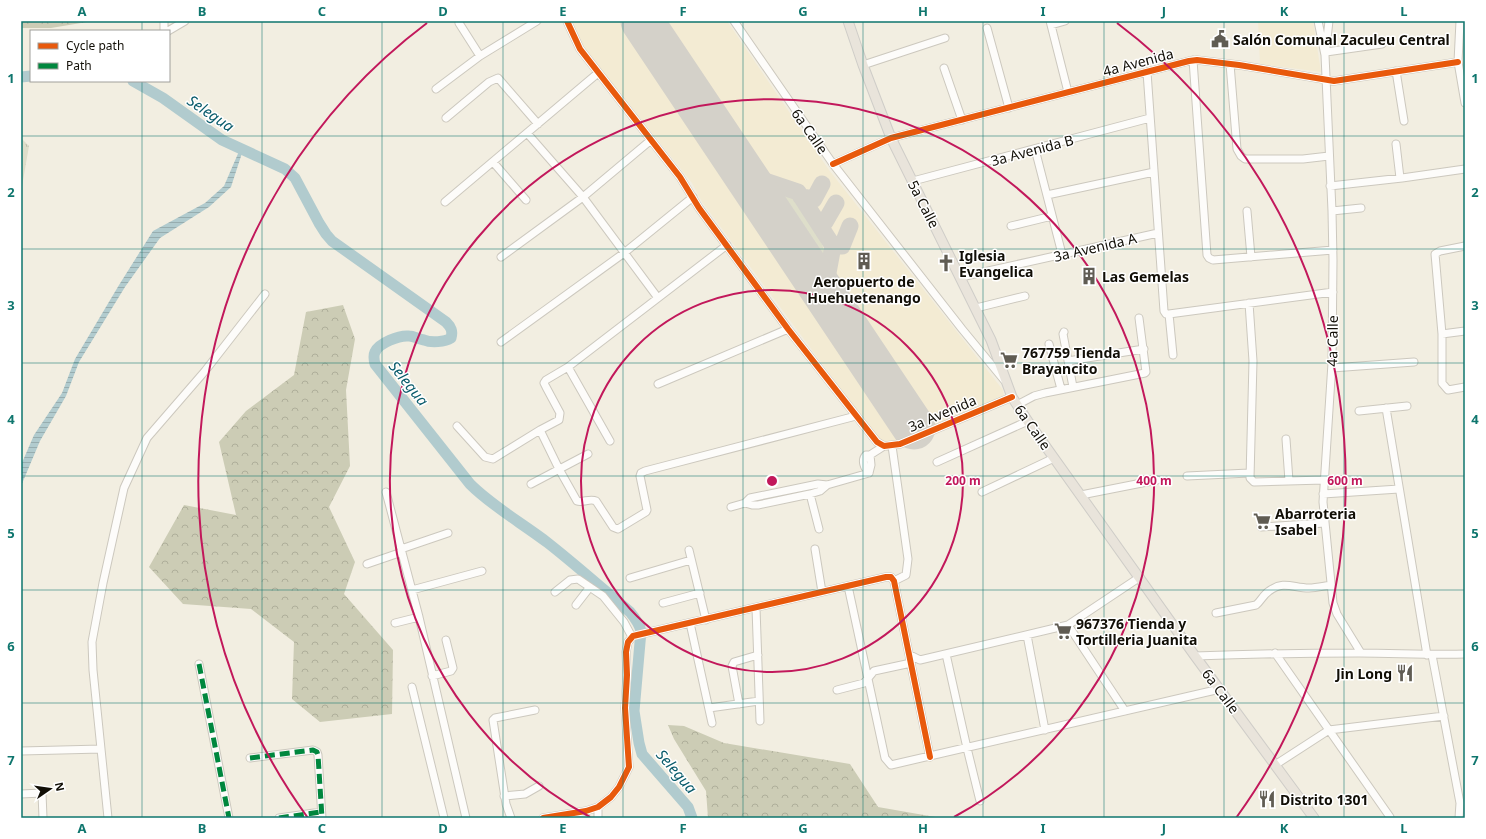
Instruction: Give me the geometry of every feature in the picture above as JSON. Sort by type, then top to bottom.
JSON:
[{"type":"main road","name":"5a Calle","points":[[848,21],[863,65],[892,138],[991,340],[1007,384]]},
{"type":"main road","name":"6a Calle","points":[[1007,384],[1015,401],[1054,458],[1195,656],[1314,818]]},
{"type":"street","points":[[170,30],[185,21]]},
{"type":"street","points":[[436,89],[480,56],[537,21]]},
{"type":"street","points":[[567,21],[580,49],[680,177],[788,330],[877,442],[882,445],[870,455],[871,465],[869,473],[827,485],[818,484],[750,498],[745,503],[731,507]]},
{"type":"street","name":"6a Calle","points":[[734,21],[833,164],[1007,384]]},
{"type":"street","points":[[1065,21],[1050,23],[1068,92]]},
{"type":"street","name":"4a Calle","points":[[1318,21],[1326,54],[1333,250],[1332,368],[1323,494],[1333,603],[1337,614],[1361,653]]},
{"type":"street","points":[[1329,21],[1326,54],[1382,44]]},
{"type":"street","points":[[1460,21],[1458,62],[1464,87],[1465,103]]},
{"type":"street","points":[[459,23],[480,56]]},
{"type":"street","points":[[987,28],[1009,108]]},
{"type":"street","points":[[863,65],[945,38]]},
{"type":"street","points":[[1193,60],[1207,254],[1209,258],[1213,260],[1333,250]]},
{"type":"street","name":"4a Avenida","points":[[833,164],[892,138],[1193,60],[1230,64],[1334,81],[1458,62]]},
{"type":"street","points":[[1230,64],[1237,149],[1241,156],[1245,159],[1303,159],[1329,156]]},
{"type":"street","points":[[944,68],[962,120]]},
{"type":"street","points":[[1396,71],[1404,121]]},
{"type":"street","points":[[1147,72],[1164,311],[1169,314],[1333,292]]},
{"type":"street","points":[[445,202],[598,73]]},
{"type":"street","points":[[446,118],[489,82],[498,78],[538,124]]},
{"type":"street","name":"3a Avenida B","points":[[913,181],[1150,118]]},
{"type":"street","points":[[527,133],[583,197],[658,298]]},
{"type":"street","points":[[500,257],[583,197],[651,140]]},
{"type":"street","points":[[1396,144],[1400,178]]},
{"type":"street","points":[[1034,149],[1062,254]]},
{"type":"street","points":[[493,162],[526,200]]},
{"type":"street","points":[[1330,186],[1465,169]]},
{"type":"street","points":[[1047,196],[1154,172]]},
{"type":"street","points":[[501,342],[624,253],[693,197]]},
{"type":"street","points":[[1332,211],[1361,208]]},
{"type":"street","points":[[1247,211],[1251,257]]},
{"type":"street","points":[[1011,226],[1052,216]]},
{"type":"street","name":"3a Avenida A","points":[[961,277],[1158,233]]},
{"type":"street","points":[[457,426],[485,457],[493,459],[559,420],[560,417],[544,383],[546,380],[568,367],[727,245]]},
{"type":"street","points":[[1465,246],[1440,251],[1435,254],[1442,334],[1442,383],[1448,390],[1465,387]]},
{"type":"street","points":[[108,818],[93,670],[92,642],[103,583],[124,488],[147,438],[204,371],[265,294]]},
{"type":"street","points":[[976,308],[1025,296]]},
{"type":"street","points":[[1250,303],[1253,376],[1250,478],[1254,482],[1324,480]]},
{"type":"street","points":[[1169,314],[1173,355]]},
{"type":"street","points":[[1068,361],[1144,349],[1139,318]]},
{"type":"street","points":[[658,384],[788,330]]},
{"type":"street","points":[[1442,334],[1465,331]]},
{"type":"street","points":[[1064,332],[1063,334],[1073,387]]},
{"type":"street","points":[[1049,344],[1061,389]]},
{"type":"street","name":"3a Avenida","points":[[882,445],[892,446],[900,444],[1015,401],[1036,395],[1145,373],[1144,349]]},
{"type":"street","points":[[1332,368],[1414,362]]},
{"type":"street","points":[[568,367],[610,441]]},
{"type":"street","points":[[1359,411],[1407,406]]},
{"type":"street","points":[[1386,408],[1399,489],[1430,655],[1444,716],[1460,803],[1459,818]]},
{"type":"street","points":[[540,430],[577,501],[581,502],[595,500],[613,527],[618,529],[647,510],[640,476],[641,473],[645,471],[856,416]]},
{"type":"street","points":[[937,462],[1028,421]]},
{"type":"street","points":[[1286,439],[1289,482]]},
{"type":"street","points":[[892,446],[908,559],[906,575],[894,581]]},
{"type":"street","points":[[531,484],[588,454]]},
{"type":"street","points":[[982,492],[1054,458]]},
{"type":"street","points":[[1187,476],[1249,472]]},
{"type":"street","points":[[1081,495],[1157,480]]},
{"type":"street","points":[[745,503],[758,505],[810,494],[820,491],[827,485]]},
{"type":"street","points":[[1323,494],[1399,489]]},
{"type":"street","points":[[386,492],[419,617],[466,818]]},
{"type":"street","points":[[810,494],[819,529]]},
{"type":"street","points":[[1261,528],[1325,523]]},
{"type":"street","points":[[367,564],[448,533]]},
{"type":"street","points":[[815,549],[822,592]]},
{"type":"street","points":[[689,550],[706,620]]},
{"type":"street","points":[[630,578],[691,560]]},
{"type":"street","points":[[412,590],[482,571]]},
{"type":"street","points":[[543,818],[586,811],[598,807],[611,797],[619,787],[629,767],[625,708],[626,652],[628,642],[634,636],[886,577],[891,578],[894,581],[930,757]]},
{"type":"street","points":[[910,655],[920,660],[1068,625],[1140,577]]},
{"type":"street","points":[[555,592],[570,580],[574,578],[578,579],[603,596],[634,636]]},
{"type":"street","points":[[1216,613],[1256,605],[1265,594],[1276,586],[1281,585],[1310,588],[1331,585]]},
{"type":"street","points":[[848,586],[885,758],[891,765],[1220,689]]},
{"type":"street","points":[[576,605],[590,587]]},
{"type":"street","points":[[663,603],[700,593]]},
{"type":"street","points":[[756,608],[760,722]]},
{"type":"street","points":[[395,623],[419,617]]},
{"type":"street","points":[[690,623],[712,723]]},
{"type":"street","points":[[1068,625],[1125,711]]},
{"type":"street","points":[[1027,635],[1045,730]]},
{"type":"street","points":[[432,676],[451,671],[453,668],[446,640]]},
{"type":"street","points":[[1195,656],[1275,653],[1465,654]]},
{"type":"street","points":[[1275,653],[1390,817]]},
{"type":"street","points":[[946,654],[980,801]]},
{"type":"street","points":[[739,704],[732,666],[734,662],[758,656]]},
{"type":"street","points":[[837,690],[864,683],[874,671],[911,663]]},
{"type":"street","points":[[199,664],[229,818]]},
{"type":"street","points":[[412,687],[444,818]]},
{"type":"street","points":[[709,708],[759,700]]},
{"type":"street","points":[[511,818],[504,796],[493,720],[495,718],[535,710]]},
{"type":"street","points":[[1275,765],[1328,730],[1444,716]]},
{"type":"street","points":[[21,751],[101,749]]},
{"type":"street","points":[[250,758],[313,750],[317,752],[321,815],[279,818]]},
{"type":"street","points":[[504,796],[525,794],[539,786]]},
{"type":"street","points":[[21,794],[42,793],[43,818]]},
{"type":"street","points":[[598,807],[598,818]]},
{"type":"shaded area","name":"Aeropuerto de Huehuetenango","points":[[572,21],[727,21],[829,170],[1003,390],[1004,398],[891,444],[881,443],[702,202],[692,183],[585,49]]},
{"type":"shaded area","points":[[1258,21],[1313,21],[1321,72],[1260,64]]},
{"type":"green space","points":[[21,21],[93,21],[51,28],[21,28]]},
{"type":"green space","points":[[21,138],[29,146],[21,192]]},
{"type":"green space","points":[[773,190],[786,192],[792,196],[818,236],[825,253],[825,259],[819,270],[816,270],[767,193]]},
{"type":"green space","points":[[343,305],[355,339],[346,390],[350,466],[329,507],[355,562],[344,594],[393,650],[392,714],[320,722],[292,699],[294,642],[251,609],[183,604],[149,567],[184,505],[236,515],[219,442],[246,411],[294,375],[306,312]]},
{"type":"green space","points":[[668,725],[684,726],[724,743],[850,764],[878,807],[941,818],[708,818],[706,791],[674,739]]},
{"type":"water","points":[[240,149],[243,150],[231,187],[209,207],[160,238],[125,287],[79,362],[66,396],[40,441],[21,486],[21,465],[34,435],[62,393],[75,359],[153,231],[205,203],[224,186]]},
{"type":"waterway","name":"Selegua","points":[[21,77],[30,76]]},
{"type":"waterway","name":"Selegua","points":[[135,82],[163,98],[222,140],[285,169],[295,178],[319,223],[332,241],[446,322],[452,331],[451,338],[438,342],[430,342],[413,336],[395,338],[377,349],[374,356],[375,364],[470,484],[498,508],[538,536],[579,568],[630,612],[635,619],[641,631],[634,711],[642,754],[688,807],[692,818]]},
{"type":"taxiway","points":[[744,174],[798,192],[833,246],[824,294]]},
{"type":"taxiway","points":[[801,197],[814,199],[822,184]]},
{"type":"taxiway","points":[[818,222],[825,222],[836,203]]},
{"type":"taxiway","points":[[833,246],[842,246],[850,226]]},
{"type":"runway","points":[[642,21],[914,428]]},
{"type":"marked path","points":[[199,664],[229,818]]},
{"type":"marked path","points":[[250,758],[313,750],[317,752],[322,818]]},
{"type":"marked path","points":[[279,818],[321,812]]},
{"type":"cycle path","points":[[567,21],[580,49],[680,177],[699,208],[788,329],[877,442],[884,446],[900,444],[1012,397]]},
{"type":"cycle path","points":[[833,164],[891,138],[1189,61],[1197,60],[1239,65],[1334,81],[1458,62]]},
{"type":"cycle path","points":[[543,818],[586,811],[598,807],[611,797],[619,787],[629,767],[625,708],[627,675],[626,652],[628,642],[633,636],[886,577],[891,577],[894,581],[930,757]]},
{"type":"place","name":"Salón Comunal Zaculeu Central","points":[[1220,39]]},
{"type":"place","name":"Aeropuerto de Huehuetenango","points":[[864,261]]},
{"type":"place","name":"Iglesia Evangelica","points":[[946,263]]},
{"type":"place","name":"Las Gemelas","points":[[1089,276]]},
{"type":"place","name":"767759 Tienda Brayancito","points":[[1009,360]]},
{"type":"place","name":"Abarroteria Isabel","points":[[1262,521]]},
{"type":"place","name":"967376 Tienda y Tortilleria Juanita","points":[[1063,631]]},
{"type":"place","name":"Jin Long","points":[[1405,673]]},
{"type":"place","name":"Distrito 1301","points":[[1267,799]]}]
